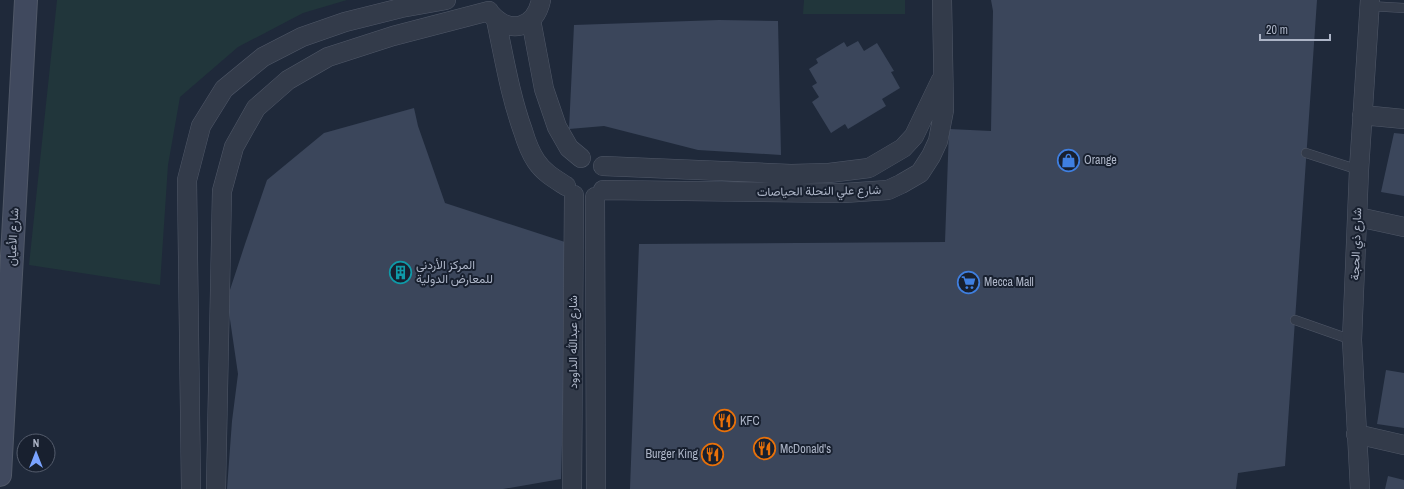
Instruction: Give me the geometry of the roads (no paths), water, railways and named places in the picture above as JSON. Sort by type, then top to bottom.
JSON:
[{"type":"street","name":"شارع الأعيان","points":[[0,475],[26,0]]},
{"type":"street","points":[[191,489],[187,180],[201,126],[224,89],[263,57],[302,37],[345,22],[401,8],[446,0]]},
{"type":"street","points":[[490,10],[508,26],[520,26],[531,20],[539,10],[541,0]]},
{"type":"street","points":[[942,0],[943,75]]},
{"type":"street","name":"شارع ذي الحجة","points":[[1360,489],[1352,340],[1359,170],[1369,3]]},
{"type":"street","points":[[490,10],[517,114],[536,162],[547,174],[570,191],[586,199],[599,193],[607,178],[603,166],[593,158],[581,158],[571,163],[565,174],[570,191]]},
{"type":"street","points":[[216,489],[222,191],[234,147],[256,108],[288,80],[328,57],[393,36],[490,10]]},
{"type":"street","points":[[531,20],[544,89],[557,127],[569,148],[581,158]]},
{"type":"street","name":"شارع علي النحلة الحياصات","points":[[603,166],[790,174],[829,173],[869,168],[903,148],[914,136],[943,75]]},
{"type":"street","name":"شارع علي النحلة الحياصات","points":[[599,193],[844,193],[888,190],[920,173],[932,156],[938,141],[944,110],[943,75]]},
{"type":"street","points":[[1362,115],[1404,119]]},
{"type":"street","points":[[903,148],[920,173]]},
{"type":"street","name":"شارع عبدالله الداوود","points":[[570,191],[572,489]]},
{"type":"street","name":"شارع عبدالله الداوود","points":[[596,489],[599,193]]},
{"type":"street","points":[[1358,217],[1404,227]]},
{"type":"street","points":[[1356,434],[1404,445]]},
{"type":"lane","points":[[1369,3],[1404,8]]},
{"type":"lane","points":[[1306,153],[1359,170]]},
{"type":"lane","points":[[1295,320],[1352,340]]},
{"type":"place","name":"Orange","points":[[1068,160]]},
{"type":"place","name":"المركز الأردني للمعارض الدولية","points":[[401,272]]},
{"type":"place","name":"Mecca Mall","points":[[968,282]]},
{"type":"place","name":"KFC","points":[[724,421]]},
{"type":"place","name":"McDonald's","points":[[764,449]]},
{"type":"place","name":"Burger King","points":[[713,454]]}]
